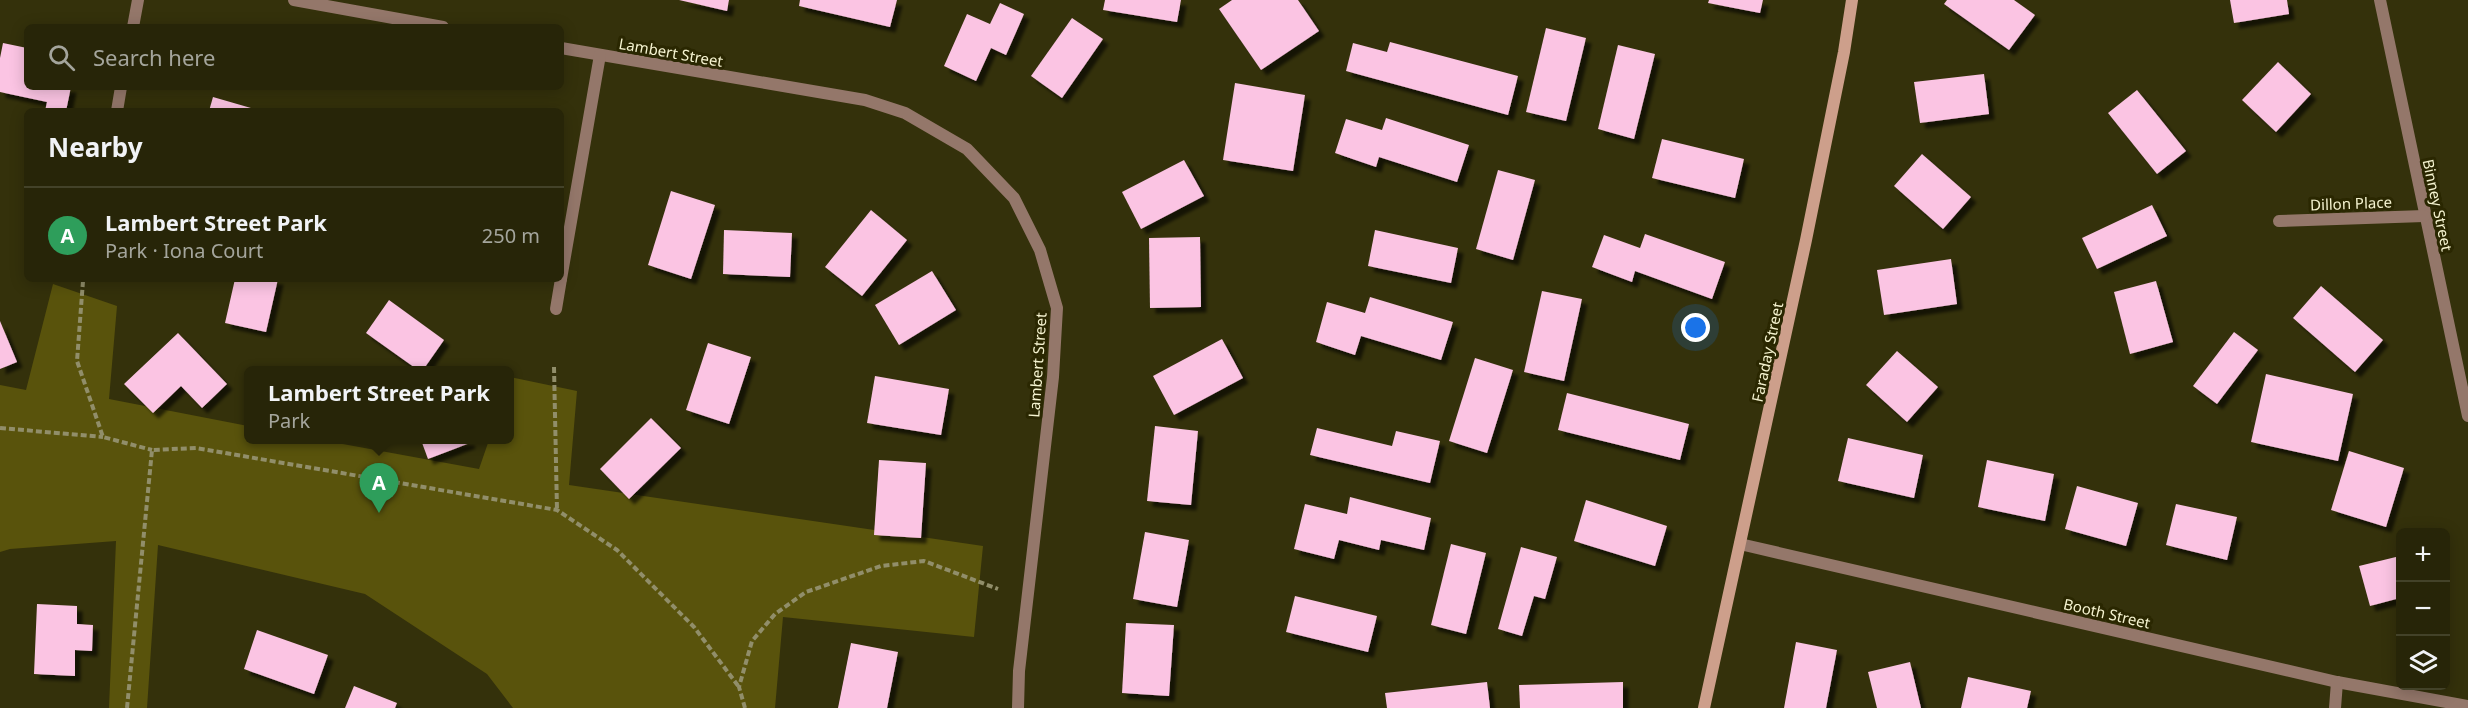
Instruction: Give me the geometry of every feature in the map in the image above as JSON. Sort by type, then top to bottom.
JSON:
[{"type":"street","points":[[134,24],[138,0]]},
{"type":"street","points":[[294,0],[426,24]]},
{"type":"street","name":"Faraday Street","points":[[1704,708],[1806,240],[1844,52],[1852,0]]},
{"type":"street","name":"Binney Street","points":[[2380,0],[2468,416]]},
{"type":"street","name":"Lambert Street","points":[[564,49],[865,100],[905,113],[967,149],[1014,198],[1040,250],[1057,308],[1053,377],[1021,650],[1018,708]]},
{"type":"street","points":[[564,262],[600,55]]},
{"type":"street","points":[[118,108],[121,90]]},
{"type":"street","name":"Dillon Place","points":[[2279,221],[2424,216]]},
{"type":"street","points":[[556,309],[560,282]]},
{"type":"street","name":"Booth Street","points":[[1740,544],[2337,681],[2468,706]]},
{"type":"street","points":[[2335,708],[2337,681]]},
{"type":"path","points":[[83,282],[77,362],[103,437]]},
{"type":"path","points":[[554,367],[557,510]]},
{"type":"path","points":[[0,428],[103,437],[152,450],[195,448],[557,510],[617,550],[694,627],[739,687],[745,708]]},
{"type":"path","points":[[127,708],[152,450]]},
{"type":"path","points":[[739,687],[752,641],[775,614],[806,592],[881,566],[924,561],[998,589]]},
{"type":"shaded area","points":[[53,284],[117,306],[109,399],[244,425],[244,444],[343,444],[479,469],[488,444],[514,444],[514,378],[577,391],[569,485],[983,546],[974,637],[783,617],[775,708],[513,708],[487,674],[365,594],[158,545],[147,708],[109,708],[116,541],[10,549],[0,552],[0,385],[26,390]]},
{"type":"building","points":[[679,0],[729,0],[727,11]]},
{"type":"building","points":[[800,0],[897,0],[890,27],[799,6]]},
{"type":"building","points":[[1105,0],[1181,0],[1177,22],[1103,10]]},
{"type":"building","points":[[1232,0],[1298,0],[1319,31],[1261,70],[1219,9]]},
{"type":"building","points":[[1709,0],[1763,0],[1760,13],[1708,3]]},
{"type":"building","points":[[1947,0],[2014,0],[2035,15],[2009,50],[1944,4]]},
{"type":"building","points":[[2230,0],[2287,0],[2289,14],[2234,23]]},
{"type":"building","points":[[1000,3],[1024,14],[1006,55],[991,48],[976,81],[944,66],[967,14],[990,24]]},
{"type":"building","points":[[1072,18],[1103,39],[1062,98],[1031,76]]},
{"type":"building","points":[[1546,28],[1586,38],[1566,121],[1526,112]]},
{"type":"building","points":[[1390,42],[1518,76],[1508,115],[1346,71],[1353,43],[1387,52]]},
{"type":"building","points":[[3,43],[24,47],[24,90],[70,90],[67,108],[46,108],[47,102],[0,92],[0,58]]},
{"type":"building","points":[[1618,45],[1655,54],[1634,139],[1598,129]]},
{"type":"building","points":[[2278,62],[2311,94],[2276,132],[2242,100]]},
{"type":"building","points":[[1984,74],[1989,114],[1920,123],[1914,82]]},
{"type":"building","points":[[1235,83],[1305,95],[1293,171],[1223,160]]},
{"type":"building","points":[[2137,90],[2186,151],[2157,174],[2108,113]]},
{"type":"building","points":[[213,97],[251,108],[210,108]]},
{"type":"building","points":[[1386,118],[1469,145],[1457,182],[1379,157],[1376,167],[1335,153],[1346,119],[1382,130]]},
{"type":"building","points":[[1662,139],[1744,159],[1735,198],[1652,178]]},
{"type":"building","points":[[1922,154],[1971,197],[1943,229],[1894,186]]},
{"type":"building","points":[[1184,160],[1204,196],[1141,229],[1122,192]]},
{"type":"building","points":[[1498,170],[1535,180],[1513,260],[1476,249]]},
{"type":"building","points":[[671,191],[715,205],[691,279],[648,265]]},
{"type":"building","points":[[2152,205],[2167,236],[2097,269],[2082,238]]},
{"type":"building","points":[[871,210],[907,240],[862,296],[825,267]]},
{"type":"building","points":[[724,230],[792,233],[790,277],[723,274]]},
{"type":"building","points":[[1375,230],[1458,248],[1451,283],[1368,266]]},
{"type":"building","points":[[1645,234],[1725,262],[1712,299],[1635,271],[1632,282],[1592,267],[1604,235],[1640,248]]},
{"type":"building","points":[[1200,237],[1201,307],[1150,308],[1149,238]]},
{"type":"building","points":[[1951,259],[1957,304],[1884,315],[1877,270]]},
{"type":"building","points":[[932,271],[956,310],[899,345],[875,305]]},
{"type":"building","points":[[2156,281],[2173,342],[2130,354],[2114,292]]},
{"type":"building","points":[[234,282],[277,282],[266,332],[225,323]]},
{"type":"building","points":[[2321,286],[2383,340],[2355,372],[2293,318]]},
{"type":"building","points":[[1542,291],[1582,299],[1564,381],[1524,372]]},
{"type":"building","points":[[1370,297],[1453,322],[1441,360],[1361,336],[1355,355],[1316,342],[1327,302],[1365,313]]},
{"type":"building","points":[[389,300],[444,340],[426,366],[412,366],[366,333]]},
{"type":"building","points":[[0,321],[17,362],[0,369]]},
{"type":"building","points":[[2234,332],[2258,350],[2217,404],[2193,386]]},
{"type":"building","points":[[178,333],[227,384],[202,408],[181,386],[153,413],[124,384]]},
{"type":"building","points":[[1222,339],[1243,378],[1174,415],[1153,376]]},
{"type":"building","points":[[708,343],[751,357],[729,424],[686,410]]},
{"type":"building","points":[[1897,351],[1938,387],[1907,422],[1866,385]]},
{"type":"building","points":[[1475,358],[1513,370],[1487,453],[1449,441]]},
{"type":"building","points":[[2266,374],[2353,394],[2338,461],[2251,442]]},
{"type":"building","points":[[875,376],[949,389],[941,435],[867,423]]},
{"type":"building","points":[[1567,393],[1689,424],[1680,460],[1558,430]]},
{"type":"building","points":[[651,418],[681,448],[629,499],[600,469]]},
{"type":"building","points":[[1155,426],[1198,431],[1191,505],[1147,501]]},
{"type":"building","points":[[1317,428],[1392,446],[1396,431],[1440,441],[1430,483],[1310,455]]},
{"type":"building","points":[[1848,438],[1923,455],[1914,498],[1838,481]]},
{"type":"building","points":[[422,444],[467,444],[428,459]]},
{"type":"building","points":[[2349,451],[2404,468],[2386,527],[2331,510]]},
{"type":"building","points":[[879,460],[926,463],[921,538],[874,535]]},
{"type":"building","points":[[1987,460],[2054,474],[2045,521],[1978,507]]},
{"type":"building","points":[[2077,486],[2138,503],[2126,546],[2065,529]]},
{"type":"building","points":[[1350,497],[1431,518],[1424,550],[1381,540],[1379,550],[1339,540],[1334,559],[1294,549],[1305,504],[1347,514]]},
{"type":"building","points":[[1586,500],[1667,526],[1655,566],[1574,541]]},
{"type":"building","points":[[2176,504],[2237,517],[2227,560],[2166,545]]},
{"type":"building","points":[[1145,532],[1189,540],[1177,607],[1133,599]]},
{"type":"building","points":[[1451,544],[1486,553],[1466,634],[1431,625]]},
{"type":"building","points":[[1521,547],[1557,557],[1545,599],[1534,596],[1522,636],[1498,629]]},
{"type":"building","points":[[2396,557],[2396,599],[2370,606],[2359,566]]},
{"type":"building","points":[[1295,596],[1377,616],[1368,652],[1286,632]]},
{"type":"building","points":[[37,604],[77,606],[77,624],[93,625],[92,651],[75,650],[75,676],[34,674]]},
{"type":"building","points":[[1126,623],[1174,625],[1169,696],[1122,693]]},
{"type":"building","points":[[257,630],[328,655],[314,694],[244,669]]},
{"type":"building","points":[[1796,642],[1837,650],[1826,708],[1784,708]]},
{"type":"building","points":[[851,643],[898,652],[887,708],[838,708]]},
{"type":"building","points":[[1910,662],[1921,708],[1877,708],[1868,672]]},
{"type":"building","points":[[1968,677],[2031,691],[2027,708],[1961,708]]},
{"type":"building","points":[[1487,682],[1490,708],[1387,708],[1385,693]]},
{"type":"building","points":[[1623,682],[1623,708],[1520,708],[1519,685]]},
{"type":"building","points":[[354,686],[397,703],[395,708],[345,708]]},
{"type":"place","name":"Lambert Street Park","points":[[379,513]]}]
